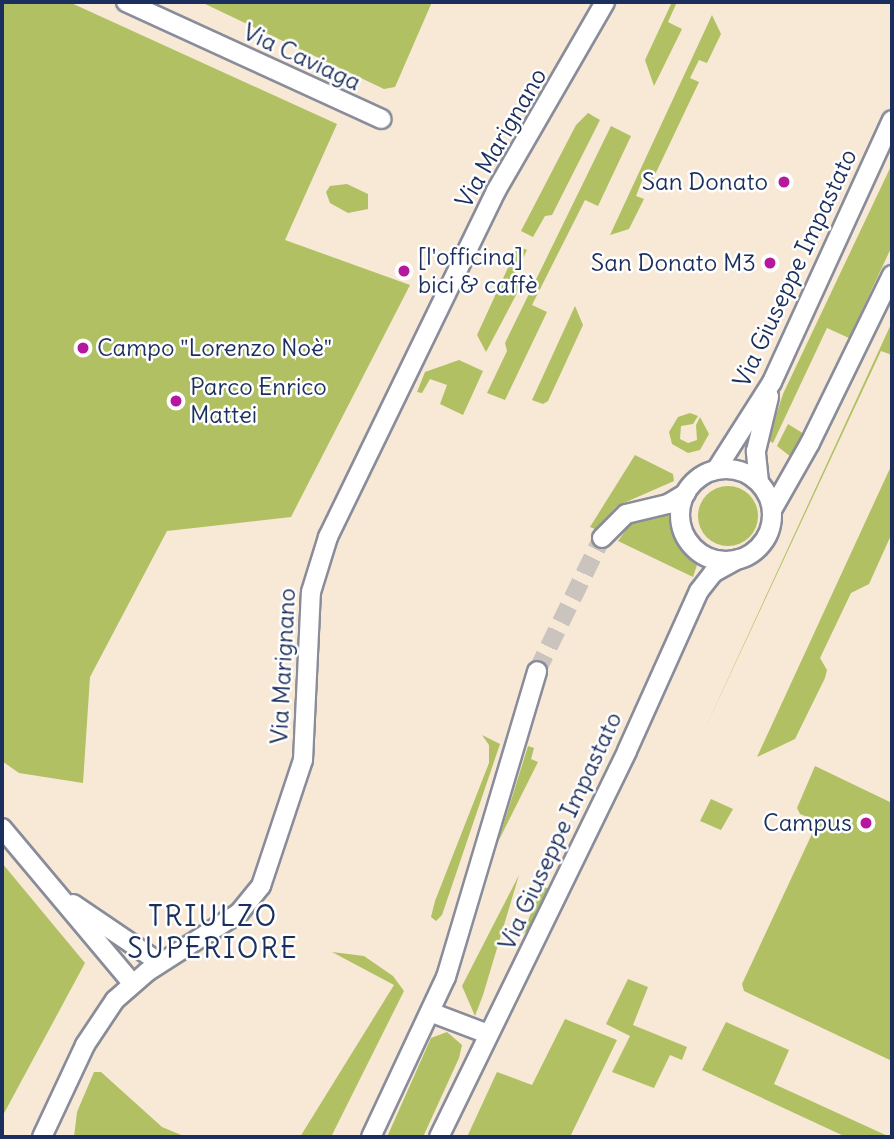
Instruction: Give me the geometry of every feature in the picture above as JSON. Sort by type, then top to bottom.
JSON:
[{"type":"street","name":"Via Caviaga","points":[[126,2],[382,119]]},
{"type":"street","name":"Via Marignano","points":[[42,1137],[85,1045],[132,983],[239,913],[261,886],[303,760],[311,592],[328,537],[491,201],[605,2]]},
{"type":"street","name":"Via Giuseppe Impastato","points":[[716,470],[772,382],[892,120]]},
{"type":"street","points":[[686,494],[682,528],[694,548],[714,559],[738,559],[757,549],[766,538],[772,510],[892,275]]},
{"type":"street","points":[[772,382],[756,451],[759,482],[772,510]]},
{"type":"street","points":[[602,538],[626,514],[668,504],[686,494],[698,479],[716,470],[734,470],[759,482]]},
{"type":"street","name":"Via Giuseppe Impastato","points":[[439,1137],[627,751],[699,591],[721,566],[738,559]]},
{"type":"street","name":"Via Giuseppe Impastato","points":[[371,1137],[454,952],[537,671]]},
{"type":"street","points":[[2,828],[132,983]]},
{"type":"street","points":[[61,896],[160,963]]},
{"type":"street","points":[[429,1012],[488,1034]]},
{"type":"green space","name":"Parco Enrico Mattei","points":[[2,2],[69,2],[337,124],[285,240],[410,285],[291,517],[167,531],[90,677],[83,783],[19,773],[2,761]]},
{"type":"green space","points":[[201,2],[432,2],[395,87],[384,89]]},
{"type":"green space","points":[[672,2],[677,2],[668,22],[682,29],[654,86],[645,60]]},
{"type":"green space","points":[[712,15],[721,34],[707,63],[699,60],[690,78],[699,82],[652,181],[643,178],[636,196],[644,199],[629,229],[610,235]]},
{"type":"green space","points":[[588,113],[600,120],[552,215],[545,216],[533,237],[521,231],[576,125]]},
{"type":"green space","points":[[611,126],[631,136],[598,206],[585,200],[532,305],[547,312],[505,400],[487,393],[507,351],[505,343]]},
{"type":"green space","points":[[892,164],[892,246],[849,338],[827,328],[773,443],[768,440],[783,394]]},
{"type":"green space","points":[[347,184],[368,194],[368,209],[348,213],[330,203],[326,192],[330,186]]},
{"type":"green space","points":[[518,246],[527,250],[516,273],[525,278],[486,352],[477,335]]},
{"type":"green space","points":[[575,306],[583,325],[548,401],[543,404],[532,400]]},
{"type":"green space","points":[[892,322],[892,355],[881,351],[702,735]]},
{"type":"green space","points":[[459,360],[483,371],[463,415],[440,404],[447,385],[430,379],[422,393],[417,392],[425,372]]},
{"type":"green space","points":[[690,413],[698,416],[693,424],[681,426],[680,439],[688,443],[697,440],[696,425],[700,417],[709,434],[700,450],[688,453],[672,444],[669,432],[678,417]]},
{"type":"green space","points":[[788,424],[804,434],[791,457],[777,446]]},
{"type":"green space","points":[[635,455],[673,474],[674,481],[617,506],[595,529],[590,527]]},
{"type":"green space","points":[[892,464],[892,533],[869,584],[851,593],[820,658],[827,670],[825,678],[795,739],[757,757]]},
{"type":"green space","points":[[722,486],[734,486],[750,494],[756,504],[756,528],[750,538],[734,546],[722,546],[706,538],[698,522],[698,510],[706,494]]},
{"type":"green space","points":[[658,514],[670,516],[678,546],[697,565],[693,577],[618,541],[632,522]]},
{"type":"green space","points":[[482,735],[500,744],[442,915],[436,921],[431,917],[435,901],[489,763],[489,745]]},
{"type":"green space","points":[[528,746],[534,748],[531,759],[538,762],[498,842]]},
{"type":"green space","points":[[815,766],[892,803],[892,1061],[744,991],[742,984],[818,821],[800,814],[797,808]]},
{"type":"green space","points":[[711,799],[733,809],[721,830],[700,821]]},
{"type":"green space","points":[[2,863],[85,963],[2,1117]]},
{"type":"green space","points":[[519,875],[483,995],[475,1016],[462,986]]},
{"type":"green space","points":[[542,886],[549,889],[531,930],[523,933]]},
{"type":"green space","points":[[332,952],[364,956],[393,976],[404,991],[331,1137],[300,1137],[394,985]]},
{"type":"green space","points":[[628,979],[648,987],[633,1025],[687,1047],[682,1060],[670,1055],[654,1088],[612,1072],[630,1036],[606,1024]]},
{"type":"green space","points":[[565,1019],[617,1040],[570,1137],[467,1137],[497,1072],[532,1085]]},
{"type":"green space","points":[[726,1022],[789,1050],[774,1084],[890,1137],[846,1137],[702,1070]]},
{"type":"green space","points":[[447,1032],[462,1045],[459,1058],[423,1137],[387,1137],[431,1038]]},
{"type":"green space","points":[[94,1072],[101,1072],[162,1127],[186,1137],[74,1137],[77,1112]]},
{"type":"tunnel","points":[[537,671],[602,538]]},
{"type":"place","name":"San Donato","points":[[784,182]]},
{"type":"place","name":"San Donato M3","points":[[770,263]]},
{"type":"place","name":"[l'officina] bici & caffè","points":[[404,271]]},
{"type":"place","name":"Campo \"Lorenzo Noè\"","points":[[83,348]]},
{"type":"place","name":"Parco Enrico Mattei","points":[[176,401]]},
{"type":"place","name":"Campus","points":[[866,823]]},
{"type":"district","name":"TRIULZO SUPERIORE","points":[[213,932]]}]
